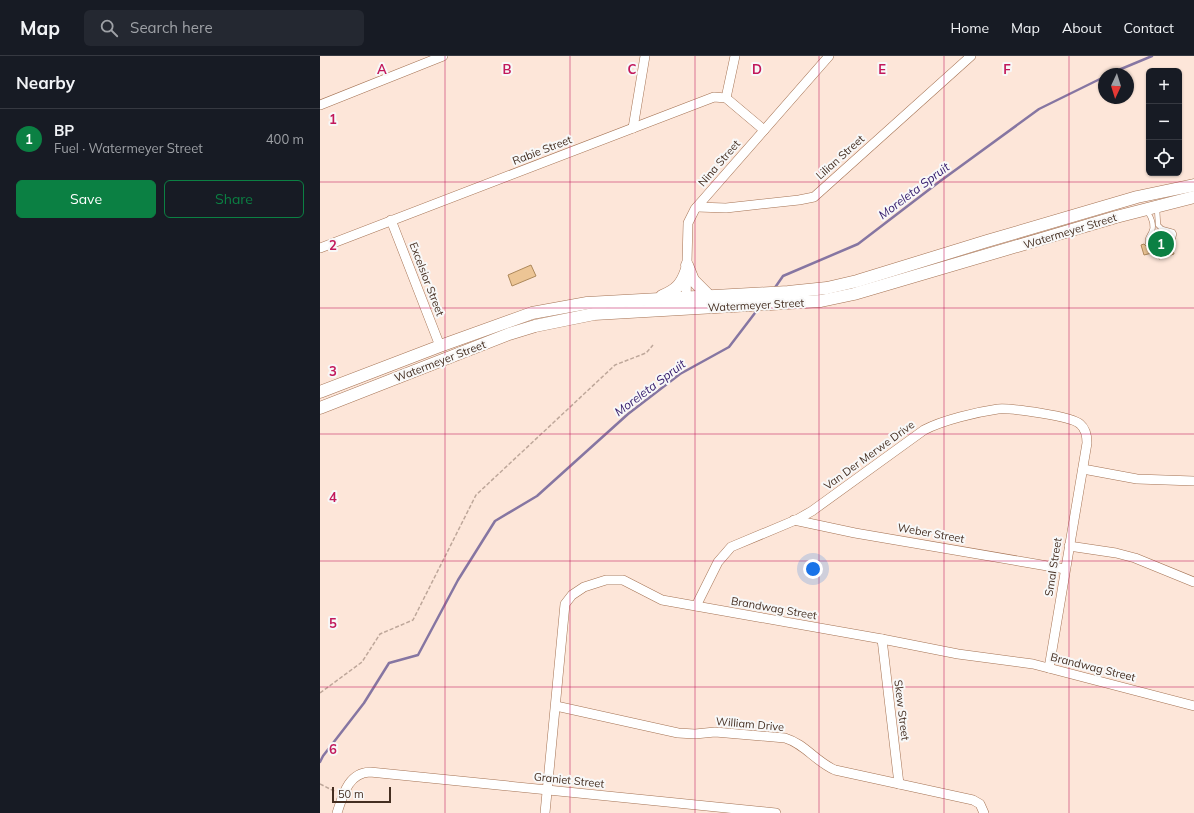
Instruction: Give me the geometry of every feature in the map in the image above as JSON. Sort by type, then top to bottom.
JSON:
[{"type":"main road","name":"Watermeyer Street","points":[[320,408],[509,334],[535,326],[594,314],[686,303],[708,295],[788,292],[827,288],[857,281],[1137,197],[1194,185]]},
{"type":"main road","name":"Watermeyer Street","points":[[320,392],[440,346],[532,313],[587,303],[651,299],[737,306],[821,301],[854,294],[1151,207],[1194,197]]},
{"type":"main road","points":[[687,267],[693,280],[708,295]]},
{"type":"main road","points":[[651,299],[669,293],[681,284],[687,267]]},
{"type":"street","points":[[320,105],[443,56]]},
{"type":"street","points":[[634,128],[645,56]]},
{"type":"street","points":[[735,56],[726,98],[764,130]]},
{"type":"street","name":"Nina Street","points":[[686,303],[688,223],[692,213],[829,56]]},
{"type":"street","name":"Lilian Street","points":[[697,207],[726,208],[814,197],[971,56]]},
{"type":"street","name":"Rabie Street","points":[[320,248],[709,99],[717,97],[726,98]]},
{"type":"street","name":"Excelsior Street","points":[[391,220],[440,346]]},
{"type":"street","name":"Van Der Merwe Drive","points":[[696,606],[718,562],[727,551],[739,543],[803,516],[821,505],[924,430],[937,424],[992,410],[1010,409],[1071,419],[1079,423],[1084,429],[1087,437],[1083,469]]},
{"type":"street","points":[[1083,469],[1137,479],[1194,481]]},
{"type":"street","name":"Smal Street","points":[[1049,668],[1083,469]]},
{"type":"street","name":"Weber Street","points":[[794,520],[855,533],[1065,570]]},
{"type":"street","points":[[1069,546],[1111,552],[1135,558],[1194,582]]},
{"type":"street","name":"Brandwag Street","points":[[545,813],[566,601],[575,592],[591,584],[606,580],[622,580],[662,600],[958,654],[1033,664],[1194,706]]},
{"type":"street","name":"Skew Street","points":[[882,639],[899,784]]},
{"type":"street","name":"William Drive","points":[[556,706],[678,733],[689,734],[715,732],[785,738],[795,741],[826,766],[835,770],[973,800],[980,804],[984,813]]},
{"type":"street","name":"Graniet Street","points":[[344,795],[351,782],[359,774],[364,772],[379,772],[776,813]]},
{"type":"street","points":[[337,813],[344,795]]},
{"type":"lane","points":[[1151,207],[1158,225],[1162,229],[1173,232],[1173,238]]},
{"type":"lane","points":[[1148,243],[1148,238],[1152,232],[1151,207]]},
{"type":"path","points":[[320,693],[362,662],[380,634],[413,620],[476,495],[615,365],[646,353],[653,345]]},
{"type":"path","points":[[320,784],[344,795]]},
{"type":"building","points":[[1170,236],[1170,239],[1174,242],[1175,246],[1172,247],[1174,254],[1159,259],[1156,252],[1144,255],[1141,245],[1144,244],[1149,247],[1152,241]]},
{"type":"building","points":[[531,265],[536,276],[512,286],[508,275]]},
{"type":"waterway","name":"Moreleta Spruit","points":[[1123,68],[1152,56]]},
{"type":"waterway","name":"Moreleta Spruit","points":[[774,289],[783,276],[858,244],[939,182],[1039,109],[1098,80]]},
{"type":"waterway","name":"Moreleta Spruit","points":[[320,762],[364,703],[389,663],[418,655],[458,580],[495,521],[537,496],[628,414],[680,374],[729,347],[758,309]]},
{"type":"place","name":"BP","points":[[1161,244]]}]
